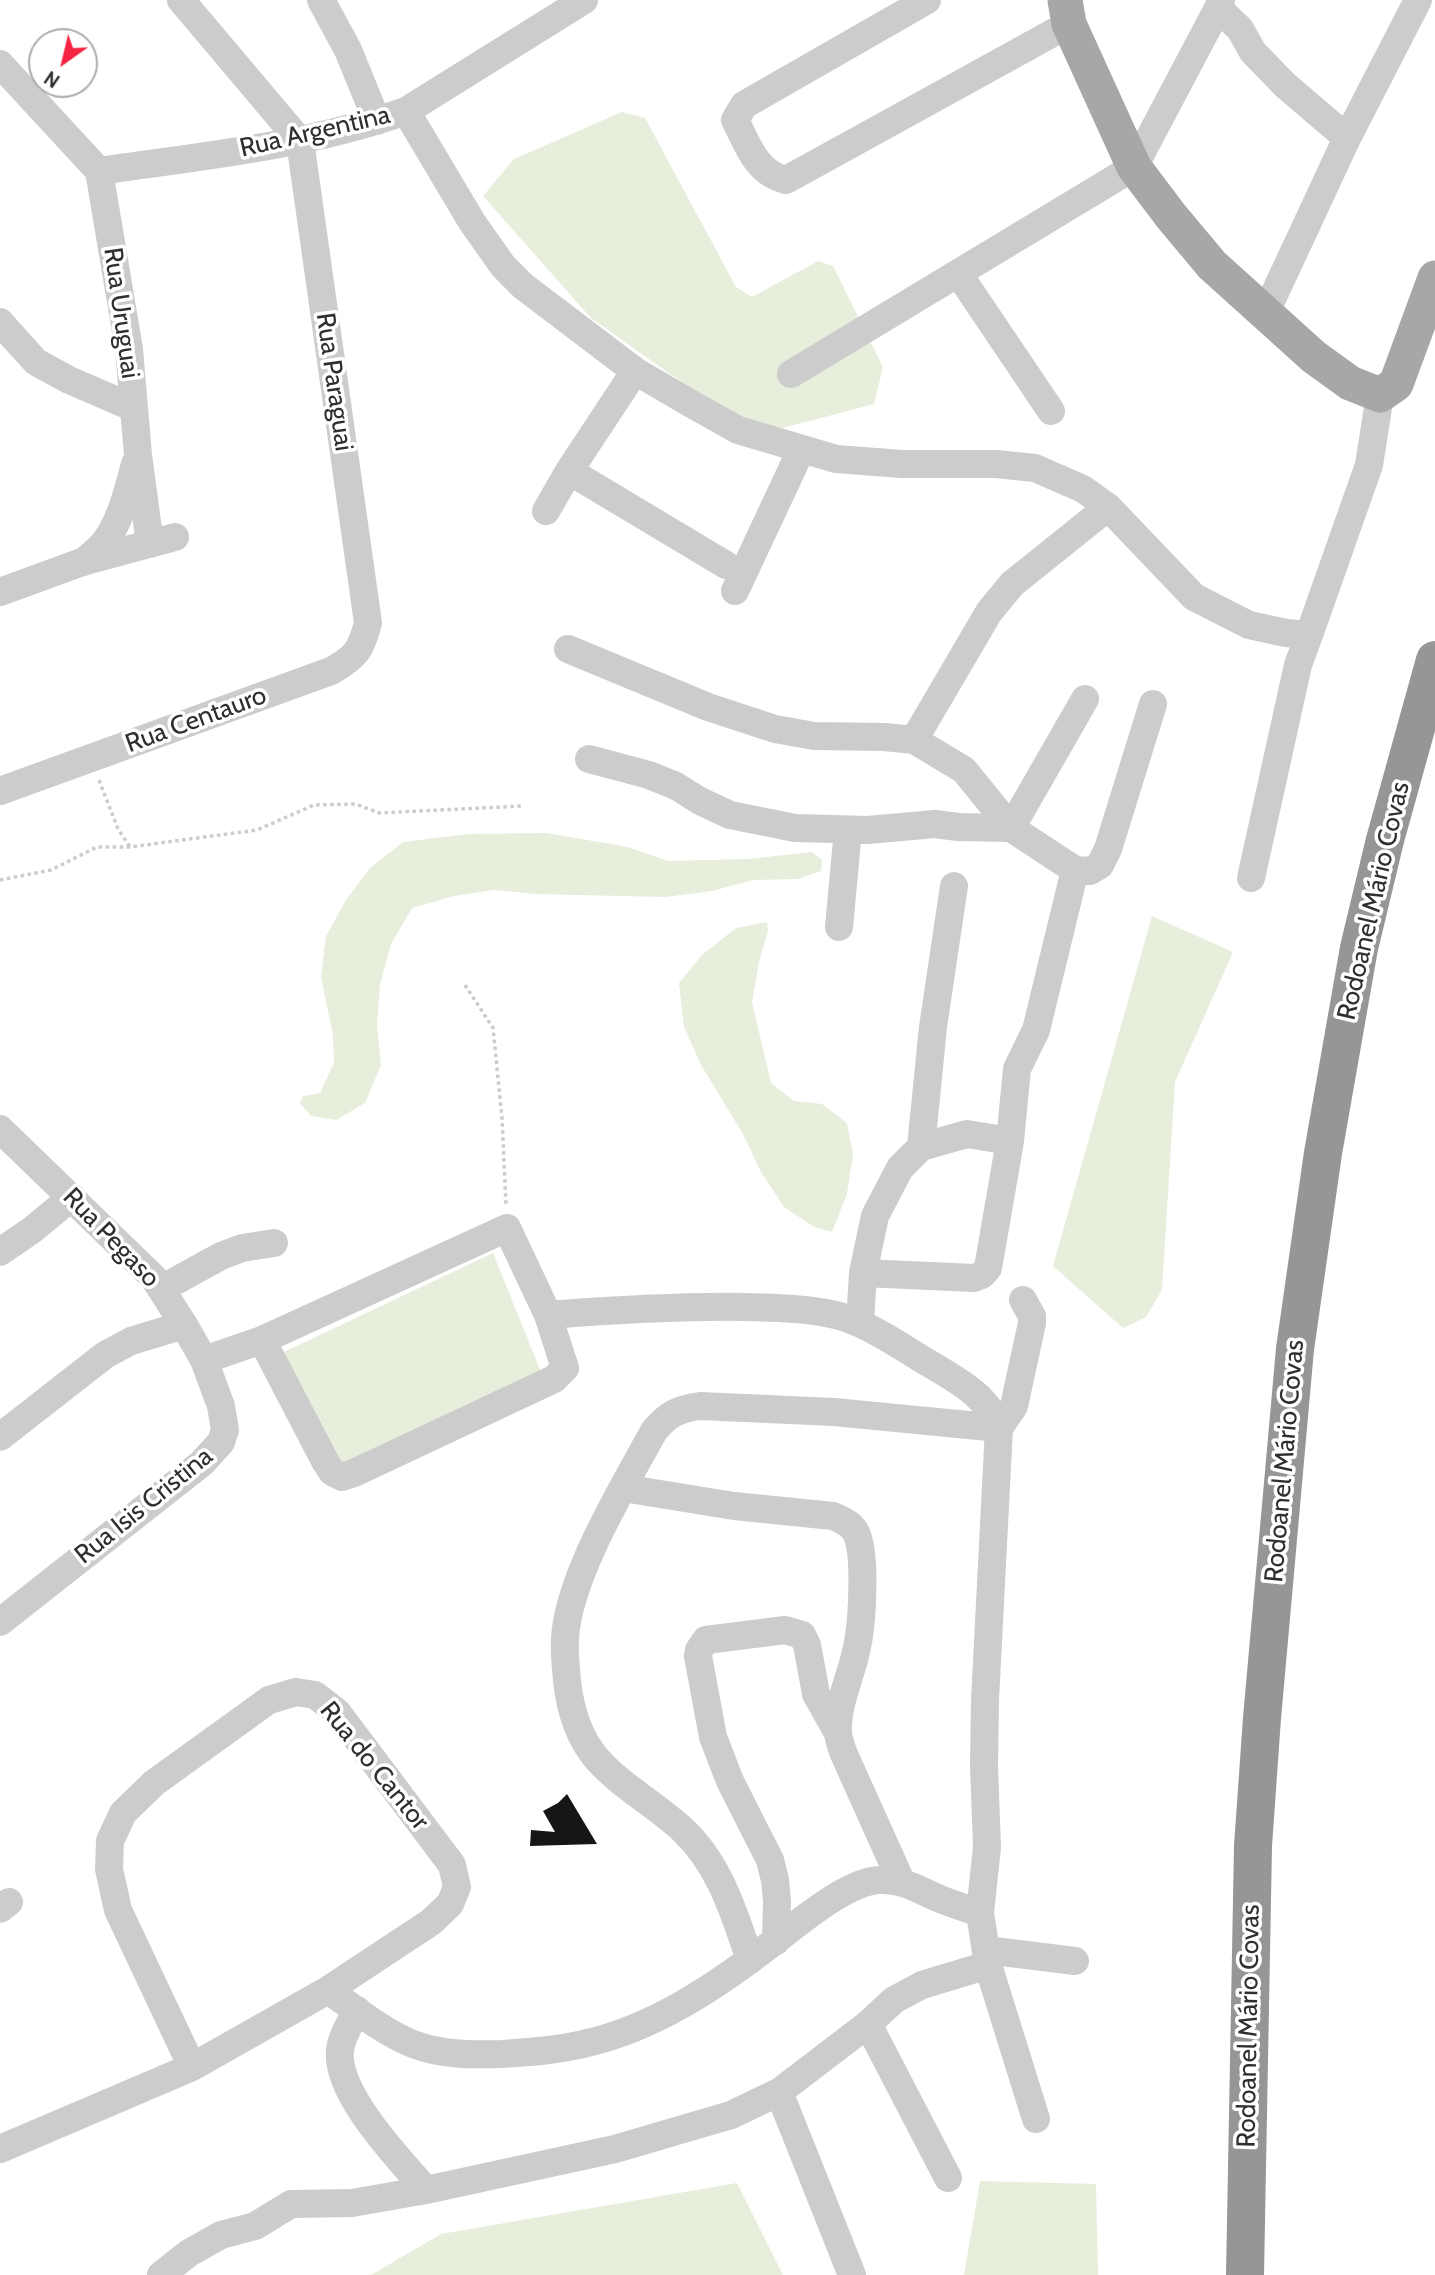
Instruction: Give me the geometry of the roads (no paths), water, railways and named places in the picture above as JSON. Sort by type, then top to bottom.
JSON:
[{"type":"highway","name":"Rodoanel Mário Covas","points":[[1245,2275],[1253,1846],[1294,1349],[1323,1153],[1359,948],[1385,840],[1435,660]]},
{"type":"main road","points":[[1067,12],[1134,167],[1212,265],[1314,358],[1350,383],[1380,395],[1396,384],[1435,278]]},
{"type":"street","points":[[181,0],[300,141]]},
{"type":"street","points":[[321,0],[348,50],[377,121]]},
{"type":"street","name":"Rua Argentina","points":[[99,171],[300,141],[406,111],[584,0]]},
{"type":"street","points":[[928,0],[744,105],[734,120],[757,163],[772,177],[786,180],[1067,12]]},
{"type":"street","points":[[1265,314],[1347,138],[1418,0]]},
{"type":"street","points":[[791,374],[1134,167],[1220,4],[1240,29],[1253,52],[1285,85],[1347,138]]},
{"type":"street","points":[[0,64],[99,171]]},
{"type":"street","points":[[406,111],[472,222],[503,266],[523,286],[635,371],[738,430],[835,459],[902,464],[996,464],[1035,468],[1083,489],[1108,507],[1194,597],[1248,625],[1286,634],[1309,635]]},
{"type":"street","name":"Rua Paraguai","points":[[300,141],[368,623]]},
{"type":"street","name":"Rua Uruguai","points":[[82,562],[163,541],[138,455],[129,349],[99,171]]},
{"type":"street","points":[[958,273],[1051,411]]},
{"type":"street","points":[[0,322],[36,362]]},
{"type":"street","points":[[0,342],[69,380],[134,408]]},
{"type":"street","points":[[546,510],[635,371]]},
{"type":"street","points":[[1251,878],[1298,666],[1369,465],[1380,395]]},
{"type":"street","points":[[735,592],[802,450]]},
{"type":"street","name":"Rua Uruguai","points":[[82,562],[104,543],[113,527],[125,499],[138,455]]},
{"type":"street","points":[[569,471],[726,565]]},
{"type":"street","points":[[914,740],[989,612],[1012,584],[1108,507]]},
{"type":"street","points":[[0,592],[82,562]]},
{"type":"street","name":"Rua Centauro","points":[[0,791],[331,671],[349,661],[362,647],[368,623]]},
{"type":"street","points":[[568,649],[708,707],[775,729],[814,736],[914,740],[964,770],[1011,828],[1075,870],[1090,871],[1100,865],[1108,849],[1153,704]]},
{"type":"street","points":[[1011,828],[1085,699]]},
{"type":"street","points":[[589,759],[649,775],[730,815],[794,828],[848,830],[935,824],[1011,828]]},
{"type":"street","points":[[839,927],[848,830]]},
{"type":"street","points":[[863,1273],[974,1278],[982,1275],[988,1268],[992,1258],[1010,1140],[1017,1069],[1036,1030],[1075,870]]},
{"type":"street","points":[[921,1147],[933,1027],[954,886]]},
{"type":"street","name":"Rua Pegaso","points":[[0,1129],[154,1278],[204,1360]]},
{"type":"street","points":[[860,1323],[863,1273],[875,1216],[900,1168],[921,1147],[967,1134],[1010,1140]]},
{"type":"street","points":[[0,1252],[72,1197]]},
{"type":"street","points":[[204,1360],[262,1340],[507,1228],[548,1315],[565,1368],[554,1379],[354,1474],[342,1477],[332,1472],[325,1461],[262,1340]]},
{"type":"street","points":[[161,1289],[221,1256],[242,1248],[274,1243]]},
{"type":"street","points":[[999,1428],[1014,1406],[1032,1323],[1032,1316],[1023,1300]]},
{"type":"street","points":[[548,1315],[678,1306],[818,1312],[860,1323],[956,1379],[975,1393],[991,1411],[999,1428],[985,1700],[987,1847],[979,1913],[987,1957],[1036,2119]]},
{"type":"street","points":[[0,1437],[105,1355],[131,1341],[184,1325]]},
{"type":"street","name":"Rua Isis Cristina","points":[[0,1622],[202,1463],[221,1442],[225,1430],[221,1406],[204,1360]]},
{"type":"street","points":[[750,1960],[730,1899],[707,1858],[683,1830],[611,1772],[596,1757],[581,1733],[570,1704],[565,1637],[571,1603],[585,1565],[654,1431],[667,1415],[682,1409],[700,1406],[834,1412],[999,1428]]},
{"type":"street","points":[[623,1488],[734,1506],[833,1516],[854,1529],[860,1542],[861,1623],[858,1647],[838,1719],[838,1733]]},
{"type":"street","points":[[776,1941],[775,1880],[770,1860],[730,1781],[713,1737],[698,1656],[706,1640],[785,1630],[802,1635],[807,1645],[816,1694],[838,1733],[843,1752],[901,1881]]},
{"type":"street","name":"Rua do Cantor","points":[[0,2149],[192,2067],[328,1990],[431,1922],[450,1904],[457,1887],[452,1865],[337,1712],[314,1695],[296,1692],[269,1700],[154,1783],[123,1813],[110,1841],[109,1869],[118,1910],[192,2067]]},
{"type":"street","points":[[328,1990],[402,2038],[434,2050],[476,2055],[540,2052],[593,2042],[641,2024],[691,1999],[855,1886],[879,1880],[901,1881],[941,1900],[979,1913]]},
{"type":"street","points":[[161,2275],[189,2253],[221,2235],[255,2226],[291,2204],[352,2203],[426,2190],[615,2149],[731,2115],[779,2092],[868,2024],[894,2000],[922,1985],[987,1957],[1075,1961]]},
{"type":"street","points":[[357,2010],[340,2051],[341,2070],[355,2100],[375,2130],[426,2190]]},
{"type":"street","points":[[868,2024],[948,2178]]},
{"type":"street","points":[[779,2092],[852,2275]]}]
